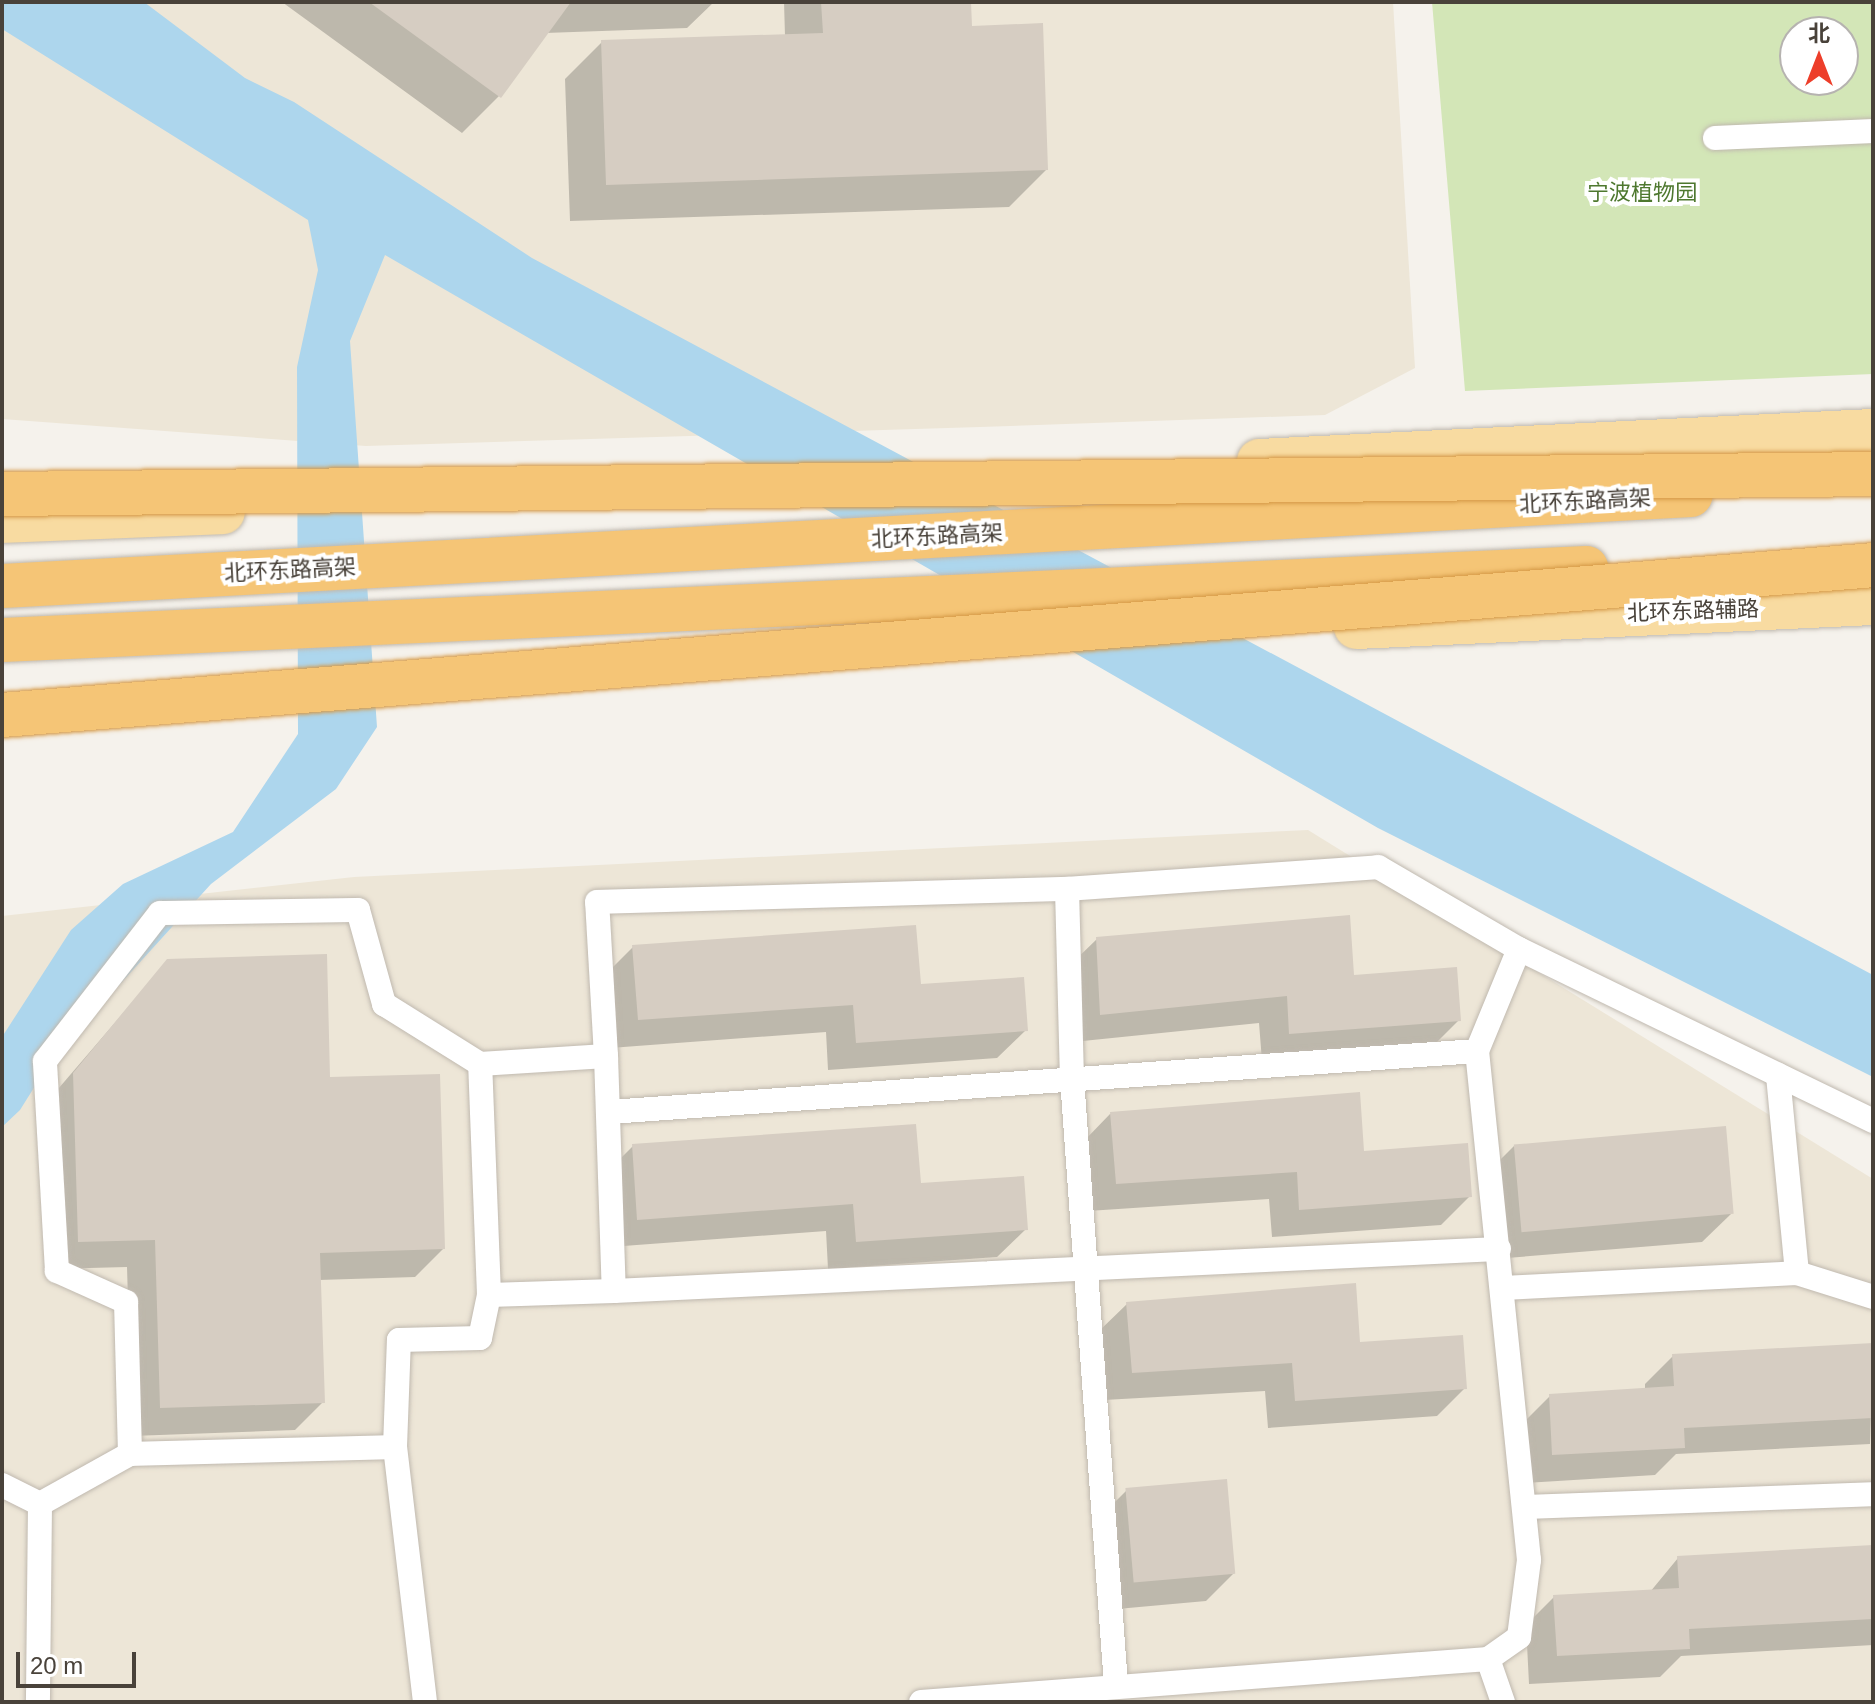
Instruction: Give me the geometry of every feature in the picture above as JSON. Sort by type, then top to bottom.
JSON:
[{"type":"highway","points":[[2,494],[1873,474]]},
{"type":"highway","name":"北环东路高架","points":[[2,586],[1873,486]]},
{"type":"highway","points":[[2,640],[1873,556]]},
{"type":"highway","points":[[2,715],[1873,565]]},
{"type":"main road","points":[[2,521],[1873,431]]},
{"type":"main road","name":"北环东路辅路","points":[[2,700],[1513,619],[1873,603]]},
{"type":"lane","points":[[1715,138],[1873,131]]},
{"type":"lane","points":[[614,1291],[609,1112],[597,902],[1067,889],[1378,867],[1519,949],[1873,1121]]},
{"type":"lane","points":[[1067,889],[1072,1079],[1116,1685]]},
{"type":"lane","points":[[130,1454],[126,1302],[57,1271],[45,1061],[160,913],[358,910],[384,1004],[480,1064],[606,1056]]},
{"type":"lane","points":[[921,1702],[1025,1700],[1116,1685],[1488,1659],[1519,1637],[1529,1560],[1477,1051],[1519,949]]},
{"type":"lane","points":[[609,1112],[1477,1051]]},
{"type":"lane","points":[[425,1702],[395,1447],[399,1340],[480,1338],[489,1295],[480,1064]]},
{"type":"lane","points":[[1778,1075],[1797,1273]]},
{"type":"lane","points":[[489,1295],[1499,1249]]},
{"type":"lane","points":[[1503,1288],[1797,1273],[1873,1297]]},
{"type":"lane","points":[[40,1504],[130,1454],[395,1447]]},
{"type":"lane","points":[[2,1485],[40,1504]]},
{"type":"lane","points":[[1524,1507],[1873,1494]]},
{"type":"lane","points":[[38,1702],[40,1504]]},
{"type":"lane","points":[[1488,1659],[1503,1702]]},
{"type":"shaded area","points":[[2,2],[1393,2],[1415,368],[1325,415],[366,446],[2,419]]},
{"type":"shaded area","points":[[1308,830],[1873,1179],[1873,1702],[2,1702],[2,916],[354,877]]},
{"type":"green space","name":"宁波植物园","points":[[1432,2],[1873,2],[1873,374],[1465,391]]},
{"type":"water","points":[[2,2],[144,2],[245,78],[294,102],[532,258],[1873,975],[1873,1077],[1378,828],[385,255],[350,341],[377,727],[336,789],[211,884],[52,1059],[20,1110],[2,1127],[2,1037],[71,930],[123,884],[233,832],[298,734],[297,367],[318,270],[308,220],[2,29]]},
{"type":"building","points":[[369,2],[571,2],[501,98]]},
{"type":"building","points":[[821,2],[971,2],[972,26],[1043,23],[1048,170],[606,185],[601,40],[823,33]]},
{"type":"building","points":[[1350,915],[1354,975],[1457,967],[1461,1021],[1289,1034],[1287,996],[1100,1015],[1096,937]]},
{"type":"building","points":[[916,925],[921,984],[1024,977],[1028,1031],[856,1043],[853,1005],[638,1020],[632,945]]},
{"type":"building","points":[[327,954],[330,1077],[440,1074],[445,1249],[320,1253],[325,1403],[160,1408],[155,1240],[78,1242],[73,1073],[167,959]]},
{"type":"building","points":[[1360,1092],[1364,1151],[1468,1143],[1472,1197],[1299,1210],[1297,1172],[1116,1184],[1110,1112]]},
{"type":"building","points":[[916,1124],[921,1183],[1024,1176],[1028,1230],[856,1242],[853,1204],[637,1220],[632,1144]]},
{"type":"building","points":[[1726,1126],[1734,1214],[1521,1232],[1514,1145]]},
{"type":"building","points":[[1356,1283],[1360,1342],[1463,1335],[1467,1389],[1295,1401],[1292,1363],[1132,1373],[1126,1302]]},
{"type":"building","points":[[1873,1343],[1873,1418],[1684,1428],[1685,1448],[1552,1455],[1549,1394],[1674,1386],[1672,1354]]},
{"type":"building","points":[[1227,1479],[1235,1574],[1134,1583],[1125,1488]]},
{"type":"building","points":[[1873,1545],[1873,1619],[1689,1629],[1690,1649],[1557,1656],[1553,1595],[1679,1588],[1677,1556]]}]
